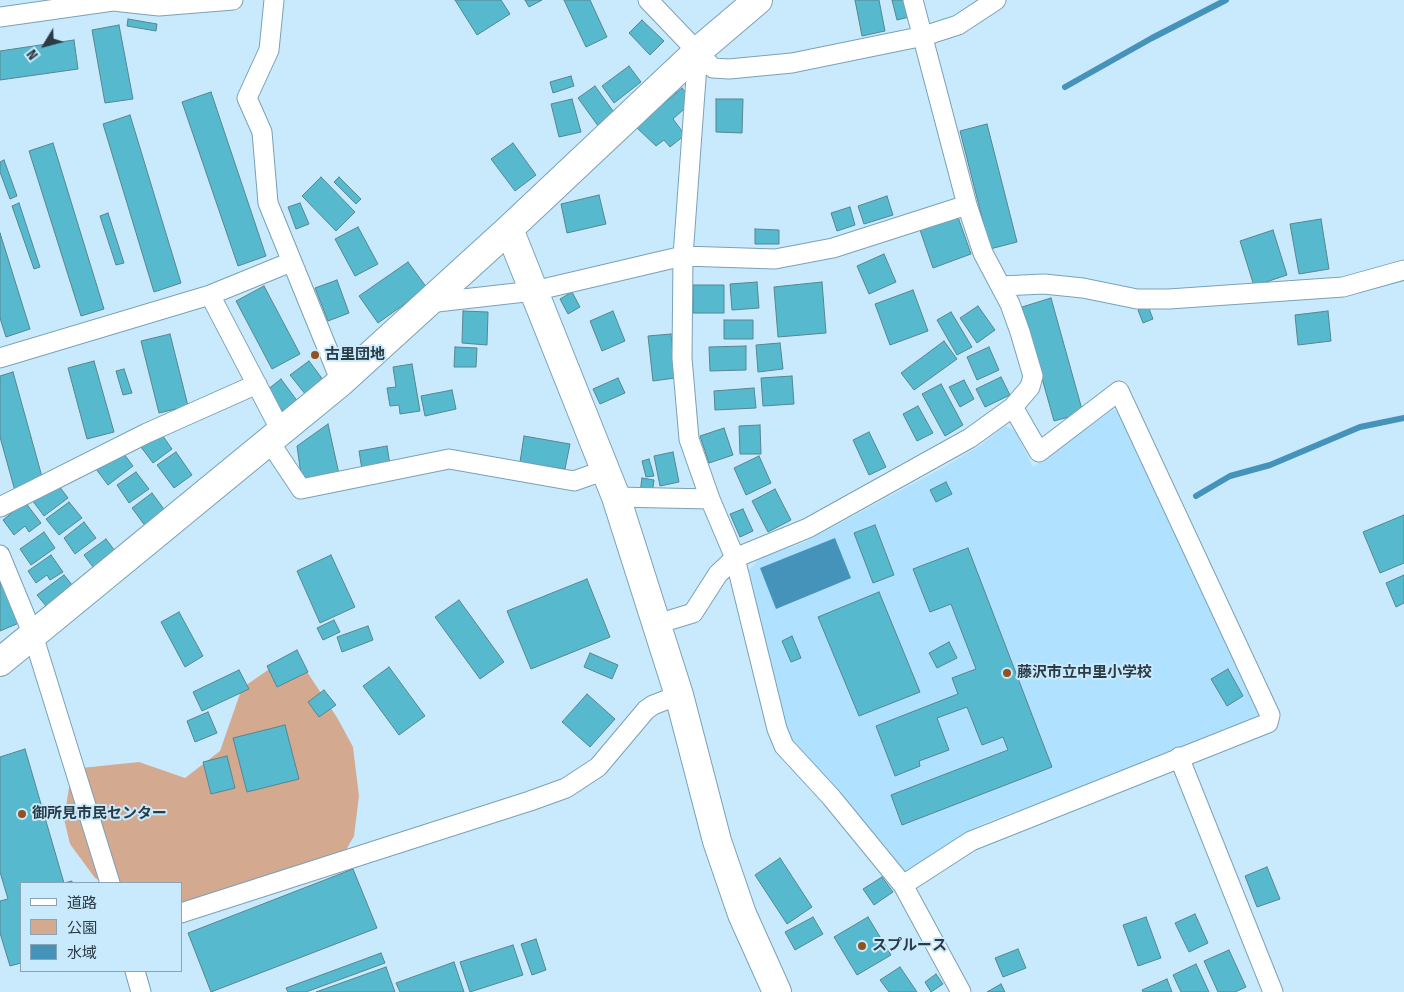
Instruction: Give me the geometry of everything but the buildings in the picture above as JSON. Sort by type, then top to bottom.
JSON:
[{"type":"street","points":[[0,17],[113,1],[158,6],[233,0]]},
{"type":"street","points":[[274,0],[268,50],[247,98],[262,132],[268,203],[341,382]]},
{"type":"street","points":[[648,0],[713,68],[759,67],[845,53],[924,36],[958,25],[996,0]]},
{"type":"street","points":[[0,662],[341,382],[509,229],[698,51],[758,0]]},
{"type":"street","points":[[657,624],[693,613],[718,574],[735,558],[808,528],[970,438],[1013,407],[1026,394],[1033,376],[1014,313],[983,254],[967,205],[913,0]]},
{"type":"street","points":[[698,51],[683,256],[682,358],[689,439],[710,499],[735,558],[776,729],[784,746],[831,797],[903,885],[960,992]]},
{"type":"street","points":[[428,303],[534,291],[683,256],[776,259],[834,248],[967,205]]},
{"type":"street","points":[[509,229],[616,497],[678,695],[722,858],[742,914],[777,992]]},
{"type":"street","points":[[0,358],[210,295],[291,262]]},
{"type":"street","points":[[1000,286],[1044,284],[1084,288],[1137,299],[1169,299],[1343,287],[1404,270]]},
{"type":"street","points":[[210,295],[257,384],[275,436],[301,489],[449,459],[574,480],[605,470]]},
{"type":"street","points":[[0,507],[147,433],[257,384]]},
{"type":"street","points":[[903,885],[972,841],[1179,757],[1268,724],[1270,715],[1119,391],[1039,452],[1013,407]]},
{"type":"street","points":[[616,497],[710,499]]},
{"type":"street","points":[[0,555],[33,635],[110,882]]},
{"type":"street","points":[[182,913],[566,788],[598,768],[646,710],[653,705],[678,695]]},
{"type":"street","points":[[1179,757],[1273,992]]},
{"type":"street","points":[[135,972],[141,992]]},
{"type":"shaded area","name":"藤沢市立中里小学校","points":[[1114,409],[1124,416],[1262,714],[1253,724],[984,823],[965,833],[910,874],[899,871],[789,742],[781,728],[749,570],[759,559],[805,542],[946,466],[981,445],[1005,426],[1015,430],[1033,467]]},
{"type":"green space","points":[[294,652],[338,719],[353,747],[359,796],[354,836],[337,866],[182,909],[182,882],[102,882],[95,878],[70,844],[64,819],[72,769],[139,762],[185,778],[220,751],[242,688]]},
{"type":"water","points":[[835,538],[851,578],[776,609],[760,568]]},
{"type":"waterway","points":[[1065,87],[1152,38],[1226,0]]},
{"type":"waterway","points":[[1196,496],[1230,476],[1270,465],[1360,427],[1404,418]]},
{"type":"place","name":"古里団地","points":[[315,355]]},
{"type":"place","name":"藤沢市立中里小学校","points":[[1007,673]]},
{"type":"place","name":"御所見市民センター","points":[[22,814]]},
{"type":"place","name":"スプルース","points":[[862,946]]}]
